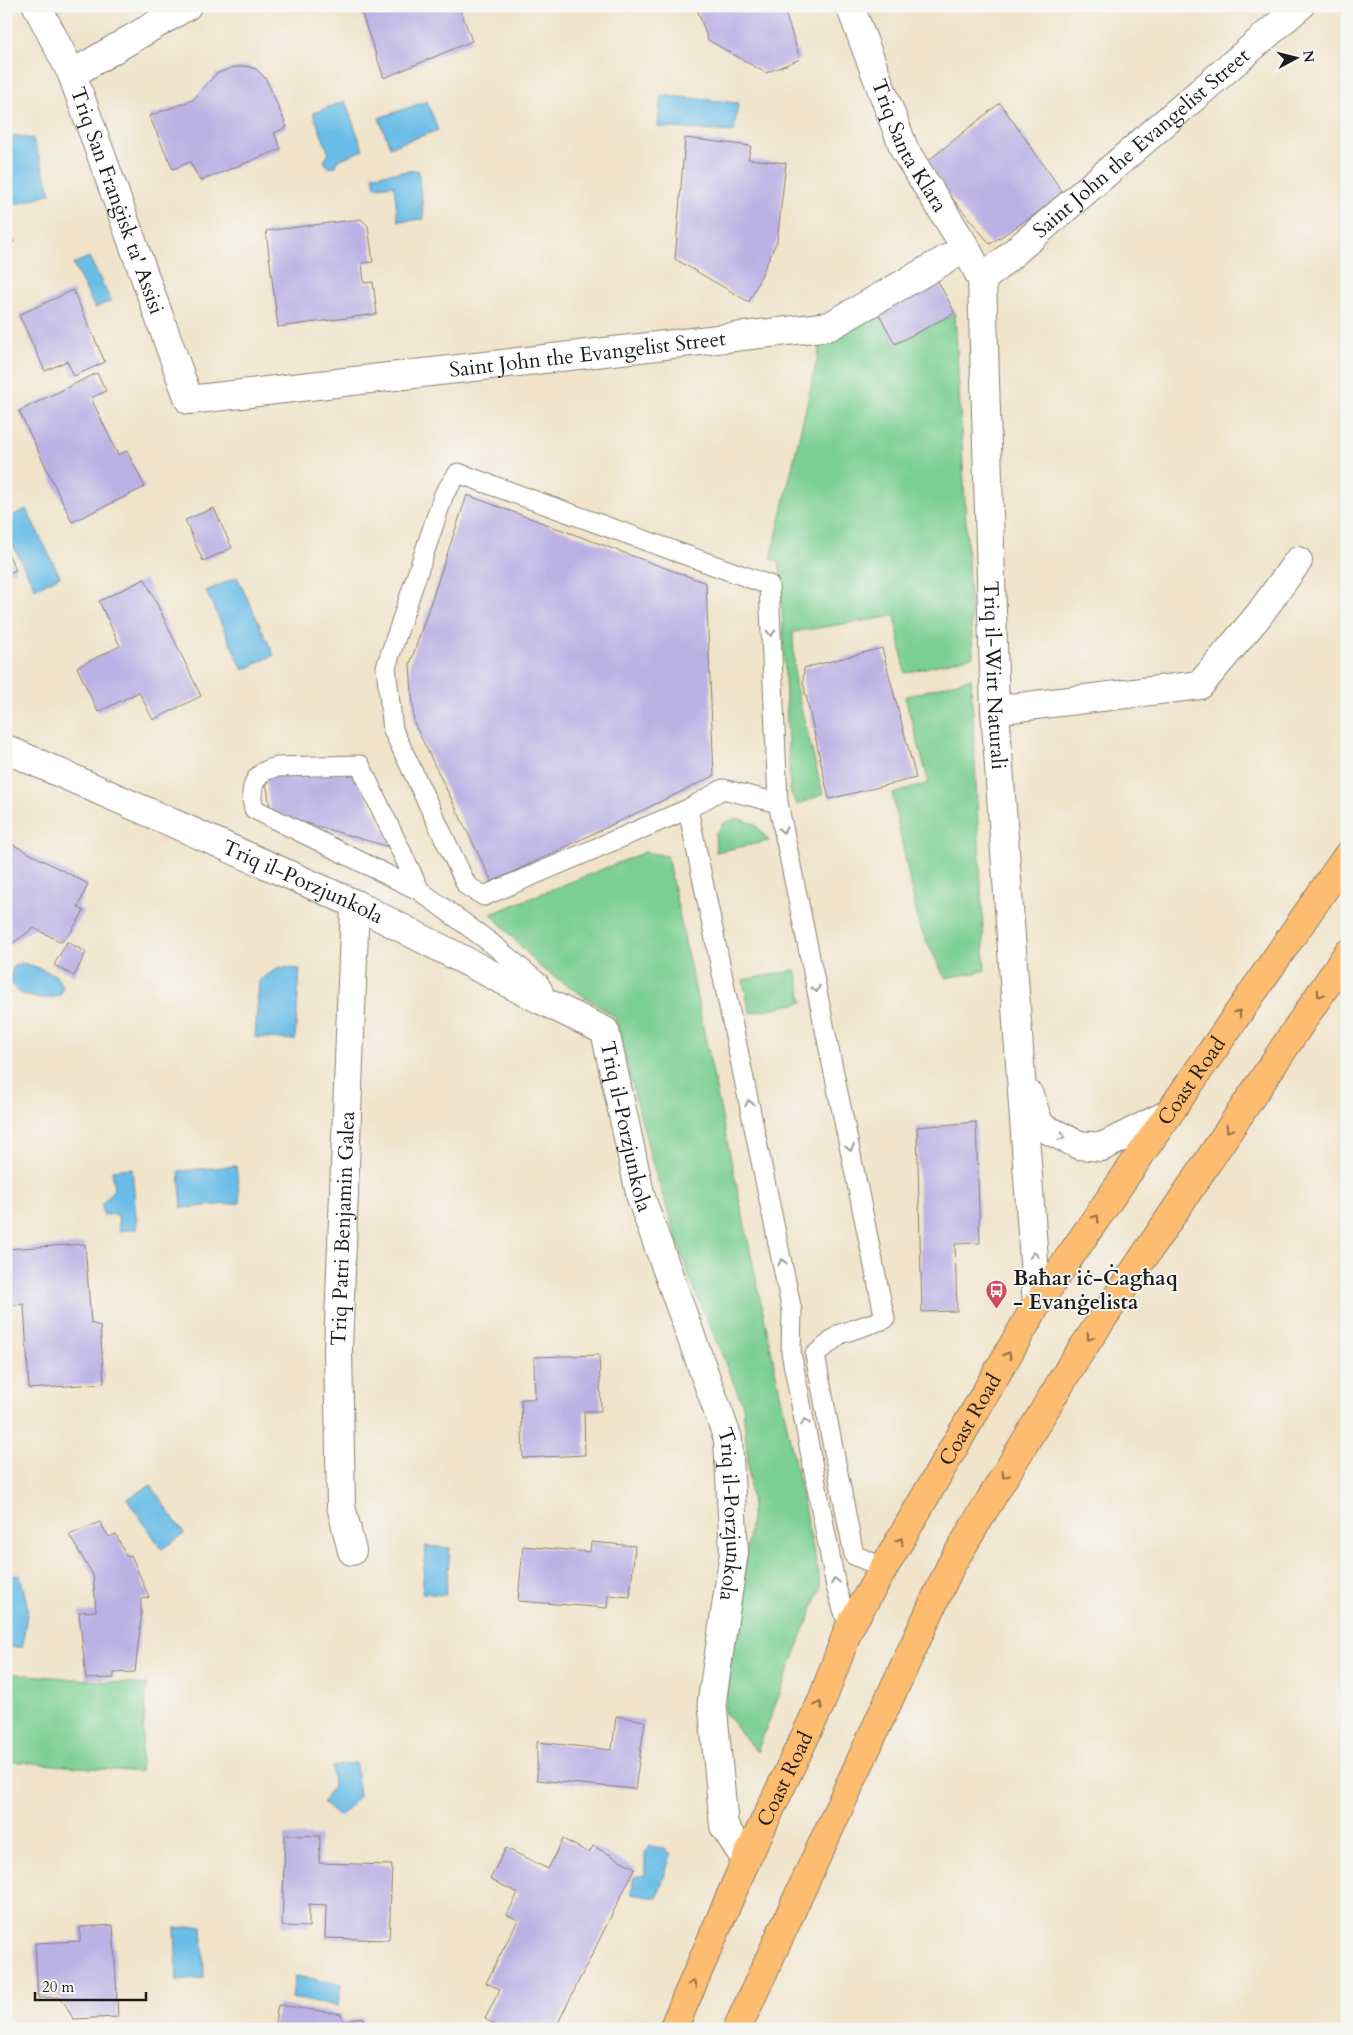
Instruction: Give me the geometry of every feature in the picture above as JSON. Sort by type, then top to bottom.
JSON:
[{"type":"highway","name":"Coast Road","points":[[673,2029],[746,1860],[821,1703],[849,1628],[1037,1304],[1347,856]]},
{"type":"highway","points":[[737,2029],[951,1565],[1072,1364],[1347,954]]},
{"type":"street","name":"Triq San Franġisk ta' Assisi","points":[[37,6],[72,74],[188,400]]},
{"type":"street","points":[[72,74],[187,6]]},
{"type":"street","name":"Triq Santa Klara","points":[[850,6],[905,151],[966,248],[982,280]]},
{"type":"street","name":"Saint John the Evangelist Street","points":[[982,280],[1300,6]]},
{"type":"street","name":"Saint John the Evangelist Street","points":[[188,400],[830,326],[966,248]]},
{"type":"street","name":"Triq il-Wirt Naturali","points":[[982,280],[995,710],[1037,1304]]},
{"type":"street","points":[[995,710],[1200,685],[1258,616],[1298,561]]},
{"type":"street","name":"Triq il-Porzjunkola","points":[[6,749],[355,904],[605,1031],[640,1198],[728,1439],[734,1553],[712,1700],[724,1826],[746,1860]]},
{"type":"street","name":"Triq Patri Benjamin Galea","points":[[352,1551],[341,1506],[338,1349],[355,904]]},
{"type":"street","name":"Triq il-Wirt Naturali","points":[[1021,1070],[1040,1126],[1079,1145],[1102,1147],[1168,1114]]},
{"type":"lane","points":[[778,803],[723,790],[688,809],[484,896],[467,886],[393,730],[386,667],[444,494],[458,473],[770,585],[778,803],[885,1319],[840,1334],[815,1355],[854,1554],[884,1568]]},
{"type":"lane","points":[[420,891],[360,765],[277,767],[264,770],[257,776],[251,799],[254,809],[420,891],[491,943],[539,983],[543,990],[541,1000]]},
{"type":"lane","points":[[688,809],[792,1311],[791,1352],[836,1587],[849,1628]]},
{"type":"green space","points":[[877,310],[895,344],[955,313],[973,656],[905,673],[895,616],[793,632],[795,684],[823,794],[797,805],[790,791],[780,563],[771,559],[820,347]]},
{"type":"green space","points":[[971,678],[985,971],[945,978],[919,926],[892,794],[929,783],[905,697]]},
{"type":"green space","points":[[737,818],[755,824],[769,841],[716,852],[715,834],[723,824]]},
{"type":"green space","points":[[645,852],[667,856],[821,1587],[757,1752],[724,1712],[752,1511],[743,1405],[689,1277],[652,1162],[615,1017],[540,967],[491,914]]},
{"type":"green space","points":[[796,970],[803,1002],[750,1013],[743,980]]},
{"type":"green space","points":[[6,1673],[147,1685],[140,1772],[6,1761]]},
{"type":"water","points":[[661,95],[738,103],[734,132],[658,127]]},
{"type":"water","points":[[345,101],[363,150],[338,160],[336,166],[329,168],[324,161],[329,154],[313,113]]},
{"type":"water","points":[[427,101],[438,130],[390,147],[379,118]]},
{"type":"water","points":[[14,135],[33,139],[51,193],[15,205],[7,168],[7,148]]},
{"type":"water","points":[[418,170],[424,219],[398,221],[394,185],[375,187],[373,175]]},
{"type":"water","points":[[89,257],[111,301],[95,308],[73,264]]},
{"type":"water","points":[[26,509],[60,576],[35,589],[6,531],[6,519]]},
{"type":"water","points":[[237,577],[274,655],[243,670],[206,591]]},
{"type":"water","points":[[20,963],[56,976],[63,987],[60,995],[48,998],[33,997],[25,995],[14,988],[10,978],[13,967]]},
{"type":"water","points":[[279,967],[300,969],[295,1040],[255,1037],[259,981]]},
{"type":"water","points":[[236,1166],[240,1203],[182,1208],[179,1171]]},
{"type":"water","points":[[132,1168],[137,1229],[119,1231],[118,1214],[103,1215],[102,1204],[114,1189],[112,1170]]},
{"type":"water","points":[[151,1485],[184,1534],[162,1549],[127,1499]]},
{"type":"water","points":[[426,1546],[450,1548],[446,1595],[422,1593]]},
{"type":"water","points":[[20,1575],[28,1608],[22,1647],[6,1647],[6,1576]]},
{"type":"water","points":[[356,1763],[359,1796],[339,1817],[323,1803],[333,1787],[332,1767]]},
{"type":"water","points":[[650,1846],[664,1848],[671,1855],[657,1898],[631,1894],[634,1877],[645,1875],[645,1853]]},
{"type":"water","points":[[202,1926],[204,1978],[177,1981],[175,1928]]},
{"type":"water","points":[[295,1976],[341,1984],[338,2006],[292,1998]]},
{"type":"building","points":[[359,6],[459,6],[472,41],[384,78]]},
{"type":"building","points":[[696,6],[783,6],[800,59],[766,73],[708,40]]},
{"type":"building","points":[[246,66],[256,69],[266,79],[287,127],[274,133],[281,149],[200,181],[190,162],[173,169],[149,116],[193,100],[216,74],[231,68]]},
{"type":"building","points":[[1000,103],[1065,195],[990,244],[924,164]]},
{"type":"building","points":[[685,138],[751,146],[748,159],[786,163],[777,241],[749,302],[675,259]]},
{"type":"building","points":[[361,219],[368,226],[373,262],[362,263],[364,283],[373,282],[377,314],[278,327],[266,231]]},
{"type":"building","points":[[6,227],[14,242],[6,247]]},
{"type":"building","points":[[937,279],[955,313],[895,344],[877,310]]},
{"type":"building","points":[[73,290],[105,362],[74,376],[67,361],[45,371],[19,315]]},
{"type":"building","points":[[97,373],[106,391],[91,398],[118,455],[127,451],[145,487],[72,522],[19,411]]},
{"type":"building","points":[[467,495],[706,583],[714,776],[492,882],[414,723],[410,664]]},
{"type":"building","points":[[214,508],[232,548],[203,561],[185,520]]},
{"type":"building","points":[[6,549],[16,570],[6,574]]},
{"type":"building","points":[[145,579],[201,696],[153,720],[139,692],[98,712],[77,667],[120,646],[99,601]]},
{"type":"building","points":[[882,648],[916,778],[829,799],[803,682],[804,668]]},
{"type":"building","points":[[354,773],[393,848],[271,813],[265,775]]},
{"type":"building","points":[[6,841],[88,884],[78,907],[84,911],[71,932],[61,942],[34,928],[6,948]]},
{"type":"building","points":[[67,942],[86,952],[74,976],[54,965]]},
{"type":"building","points":[[976,1122],[980,1243],[955,1244],[957,1311],[922,1312],[917,1127]]},
{"type":"building","points":[[85,1244],[91,1323],[100,1326],[104,1383],[29,1389],[24,1304],[6,1306],[6,1249]]},
{"type":"building","points":[[599,1355],[601,1411],[584,1411],[585,1455],[523,1458],[521,1399],[535,1399],[534,1357]]},
{"type":"building","points":[[100,1522],[109,1537],[116,1534],[126,1556],[131,1555],[149,1597],[141,1600],[141,1619],[135,1672],[114,1673],[114,1678],[86,1679],[79,1612],[96,1611],[93,1575],[69,1535]]},
{"type":"building","points":[[591,1542],[635,1546],[630,1597],[608,1595],[607,1608],[518,1601],[523,1546],[590,1552]]},
{"type":"building","points":[[616,1716],[645,1721],[635,1789],[537,1780],[537,1742],[612,1750]]},
{"type":"building","points":[[285,1835],[320,1836],[319,1863],[392,1865],[389,1940],[325,1938],[326,1905],[309,1904],[309,1927],[282,1926]]},
{"type":"building","points":[[563,1839],[589,1853],[593,1846],[635,1868],[555,2029],[503,2029],[485,2019],[500,1989],[486,1983],[518,1920],[507,1915],[518,1893],[490,1879],[506,1848],[548,1869]]},
{"type":"building","points":[[113,1925],[118,2017],[73,2019],[59,1997],[38,1998],[35,1943],[80,1941],[80,1927]]},
{"type":"building","points":[[278,2005],[341,2014],[343,2022],[363,2017],[366,2029],[274,2029]]},
{"type":"place","name":"Baħar iċ-Ċagħaq - Evanġelista","points":[[997,1309]]}]
